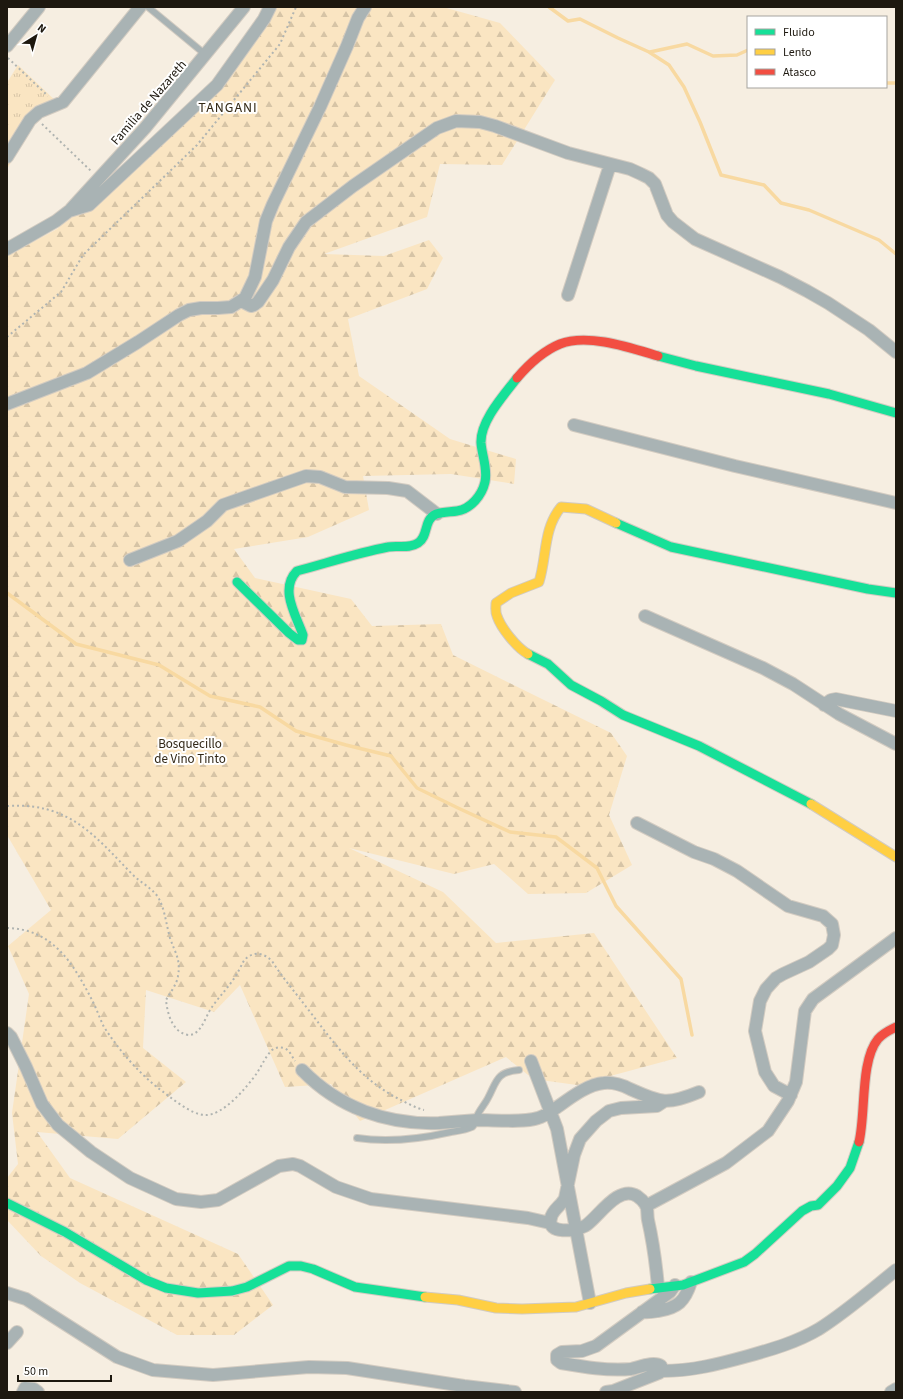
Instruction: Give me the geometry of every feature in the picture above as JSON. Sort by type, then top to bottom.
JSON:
[{"type":"street","points":[[7,46],[39,7]]},
{"type":"street","points":[[7,157],[30,120],[39,112],[62,102],[140,7]]},
{"type":"street","name":"Familia de Nazareth","points":[[69,211],[100,179],[145,128],[244,7]]},
{"type":"street","points":[[7,249],[56,221],[69,211],[89,205],[217,85],[264,19],[270,7]]},
{"type":"street","points":[[7,404],[87,373],[138,342],[179,314],[189,310],[201,308],[231,307],[244,298],[249,291],[255,276],[266,221],[272,204],[320,107],[358,18],[365,7]]},
{"type":"street","points":[[241,301],[251,306],[258,302],[273,280],[297,233],[306,222],[353,186],[436,128],[456,121],[480,122],[495,126],[568,153],[630,170],[649,178],[655,184],[667,215],[683,231],[695,239],[807,291],[869,330],[896,352]]},
{"type":"street","points":[[568,295],[610,165]]},
{"type":"street","points":[[237,582],[289,633],[302,640],[303,635],[290,597],[290,583],[292,576],[297,571],[389,547],[411,546],[417,544],[423,539],[428,521],[437,514],[460,511],[473,504],[485,482],[486,470],[481,443],[485,423],[529,364],[550,348],[562,343],[584,340],[618,346],[678,362],[830,394],[896,413]]},
{"type":"street","points":[[574,425],[735,466],[896,503]]},
{"type":"street","points":[[130,560],[178,541],[207,521],[223,504],[306,476],[320,477],[345,487],[388,488],[407,491],[437,514]]},
{"type":"street","points":[[896,593],[868,589],[671,547],[586,509],[561,506],[555,513],[548,526],[543,572],[539,582],[511,592],[496,603],[496,614],[500,623],[521,650],[548,664],[582,692],[601,701],[623,715],[698,746],[819,808],[896,857]]},
{"type":"street","points":[[645,616],[763,668],[792,684],[824,705],[896,744]]},
{"type":"street","points":[[824,705],[831,700],[836,699],[896,711]]},
{"type":"street","points":[[637,823],[694,852],[714,859],[738,871],[788,906],[823,916],[832,924],[834,935],[832,945],[810,962],[776,978],[766,989],[760,1001],[755,1031],[765,1072],[774,1086],[791,1095]]},
{"type":"street","points":[[646,1206],[726,1164],[768,1131],[791,1095],[798,1073],[803,1020],[808,1006],[813,999],[896,938]]},
{"type":"street","points":[[7,1203],[65,1232],[146,1280],[166,1288],[198,1293],[232,1291],[247,1287],[289,1266],[301,1266],[313,1269],[355,1287],[424,1297],[458,1300],[496,1308],[552,1309],[576,1307],[626,1293],[691,1282],[744,1262],[802,1211],[811,1206],[818,1205],[838,1186],[850,1168],[862,1129],[869,1055],[878,1039],[883,1034],[896,1027]]},
{"type":"street","points":[[7,1033],[26,1067],[42,1104],[58,1125],[91,1152],[130,1178],[176,1199],[201,1202],[218,1200],[279,1166],[293,1164],[300,1166],[336,1187],[370,1199],[528,1218],[550,1223],[554,1228],[562,1231],[584,1227],[616,1198],[625,1194],[632,1194],[638,1197],[646,1206],[653,1244],[658,1287]]},
{"type":"street","points":[[531,1061],[556,1129],[590,1303]]},
{"type":"street","points":[[302,1070],[331,1096],[360,1110],[388,1118],[420,1122],[439,1123],[476,1120],[500,1121],[535,1119],[550,1112],[591,1086],[604,1083],[617,1083],[649,1097],[664,1101],[679,1100],[699,1092]]},
{"type":"street","points":[[550,1223],[552,1214],[565,1198],[574,1155],[580,1139],[596,1121],[609,1111],[621,1108],[657,1106],[664,1101]]},
{"type":"street","points":[[606,1392],[640,1381],[662,1371],[689,1370],[722,1363],[773,1349],[800,1339],[820,1328],[896,1270]]},
{"type":"street","points":[[642,1312],[658,1311],[674,1307],[686,1295],[691,1282]]},
{"type":"street","points":[[662,1371],[661,1366],[656,1364],[608,1370],[561,1364],[557,1360],[557,1355],[562,1352],[582,1351],[596,1346],[670,1292],[675,1285]]},
{"type":"street","points":[[7,1293],[26,1299],[117,1357],[153,1370],[213,1375],[309,1367],[347,1368],[464,1386],[515,1392]]},
{"type":"street","points":[[7,1343],[18,1332]]},
{"type":"street","points":[[23,1392],[25,1388],[30,1388],[38,1392]]},
{"type":"street","points":[[892,1392],[896,1389]]},
{"type":"lane","points":[[148,7],[206,55]]},
{"type":"lane","points":[[357,1138],[384,1141],[416,1138],[469,1128],[474,1125],[479,1112],[488,1098],[496,1080],[507,1072],[519,1070]]},
{"type":"path","points":[[7,337],[61,292],[83,255],[198,145],[280,44],[296,7]]},
{"type":"path","points":[[7,57],[57,104]]},
{"type":"path","points":[[33,117],[100,179]]},
{"type":"path","points":[[7,806],[42,808],[53,811],[72,820],[91,832],[139,881],[154,892],[161,904],[171,939],[177,952],[178,978],[166,1000],[170,1017],[175,1027],[179,1031],[193,1034],[201,1028],[211,1007],[230,985],[245,959],[254,954],[264,955],[272,961],[339,1049],[358,1070],[374,1084],[389,1094],[422,1109],[429,1110]]},
{"type":"path","points":[[7,928],[22,929],[39,935],[56,946],[63,953],[80,979],[104,1026],[120,1049],[144,1076],[195,1113],[205,1116],[210,1115],[216,1113],[230,1103],[248,1085],[265,1060],[275,1049],[282,1048],[288,1051],[302,1070]]},
{"type":"green space","name":"Bosquecillo de Vino Tinto","points":[[265,7],[443,7],[500,23],[555,80],[502,165],[440,164],[427,217],[324,254],[384,256],[429,240],[443,258],[427,289],[348,319],[359,376],[450,439],[516,459],[514,484],[451,474],[363,476],[369,510],[308,537],[234,549],[255,578],[351,599],[372,626],[441,624],[453,655],[611,733],[627,756],[609,815],[632,865],[586,893],[528,894],[494,864],[454,874],[349,848],[443,892],[496,943],[594,933],[677,1058],[577,1085],[533,1079],[506,1057],[360,1121],[331,1084],[285,1087],[240,985],[214,1012],[146,990],[143,1048],[186,1082],[118,1139],[37,1132],[70,1178],[238,1254],[273,1305],[234,1335],[177,1335],[80,1283],[41,1256],[7,1220],[7,1178],[18,1164],[12,1113],[29,994],[8,946],[51,910],[7,835],[7,256],[57,229],[206,96],[255,27]]},
{"type":"green space","points":[[18,65],[60,105],[37,119],[7,169],[7,85]]},
{"type":"waterway","points":[[549,7],[568,21],[580,19],[649,52],[669,65],[684,87],[721,175],[764,185],[781,203],[809,210],[879,240],[896,254]]},
{"type":"waterway","points":[[650,52],[687,44],[713,56],[737,55],[747,50]]},
{"type":"waterway","points":[[887,83],[896,83]]},
{"type":"waterway","points":[[7,593],[76,644],[159,665],[210,696],[260,707],[296,731],[391,756],[417,788],[510,832],[556,837],[597,868],[616,906],[681,979],[692,1035]]},
{"type":"traffic: fast","points":[[658,356],[696,366],[829,394],[896,413]]},
{"type":"traffic: fast","points":[[237,582],[289,633],[298,640],[302,640],[303,635],[293,611],[289,594],[289,586],[297,571],[376,549],[392,546],[414,545],[424,536],[429,520],[436,514],[462,510],[475,501],[484,487],[486,477],[481,443],[484,426],[500,400],[517,378]]},
{"type":"traffic: fast","points":[[616,523],[671,547],[868,589],[896,593]]},
{"type":"traffic: fast","points":[[528,654],[548,664],[571,685],[623,715],[699,746],[811,804]]},
{"type":"traffic: fast","points":[[650,1289],[683,1285],[744,1262],[755,1254],[802,1211],[811,1206],[818,1205],[837,1186],[850,1168],[859,1142]]},
{"type":"traffic: fast","points":[[7,1203],[65,1232],[146,1280],[166,1288],[198,1293],[232,1291],[247,1287],[289,1266],[301,1266],[313,1269],[355,1287],[425,1297]]},
{"type":"traffic: slow","points":[[528,654],[514,643],[502,626],[496,614],[496,603],[511,593],[539,582],[548,534],[555,515],[561,507],[586,509],[616,523]]},
{"type":"traffic: slow","points":[[811,804],[896,857]]},
{"type":"traffic: slow","points":[[425,1297],[458,1300],[496,1308],[522,1309],[576,1307],[626,1293],[650,1289]]},
{"type":"traffic: jam","points":[[517,378],[542,354],[560,344],[571,341],[583,340],[609,343],[658,356]]},
{"type":"traffic: jam","points":[[859,1142],[868,1060],[878,1039],[884,1033],[896,1027]]},
{"type":"district","name":"TANGANI","points":[[228,107]]}]
